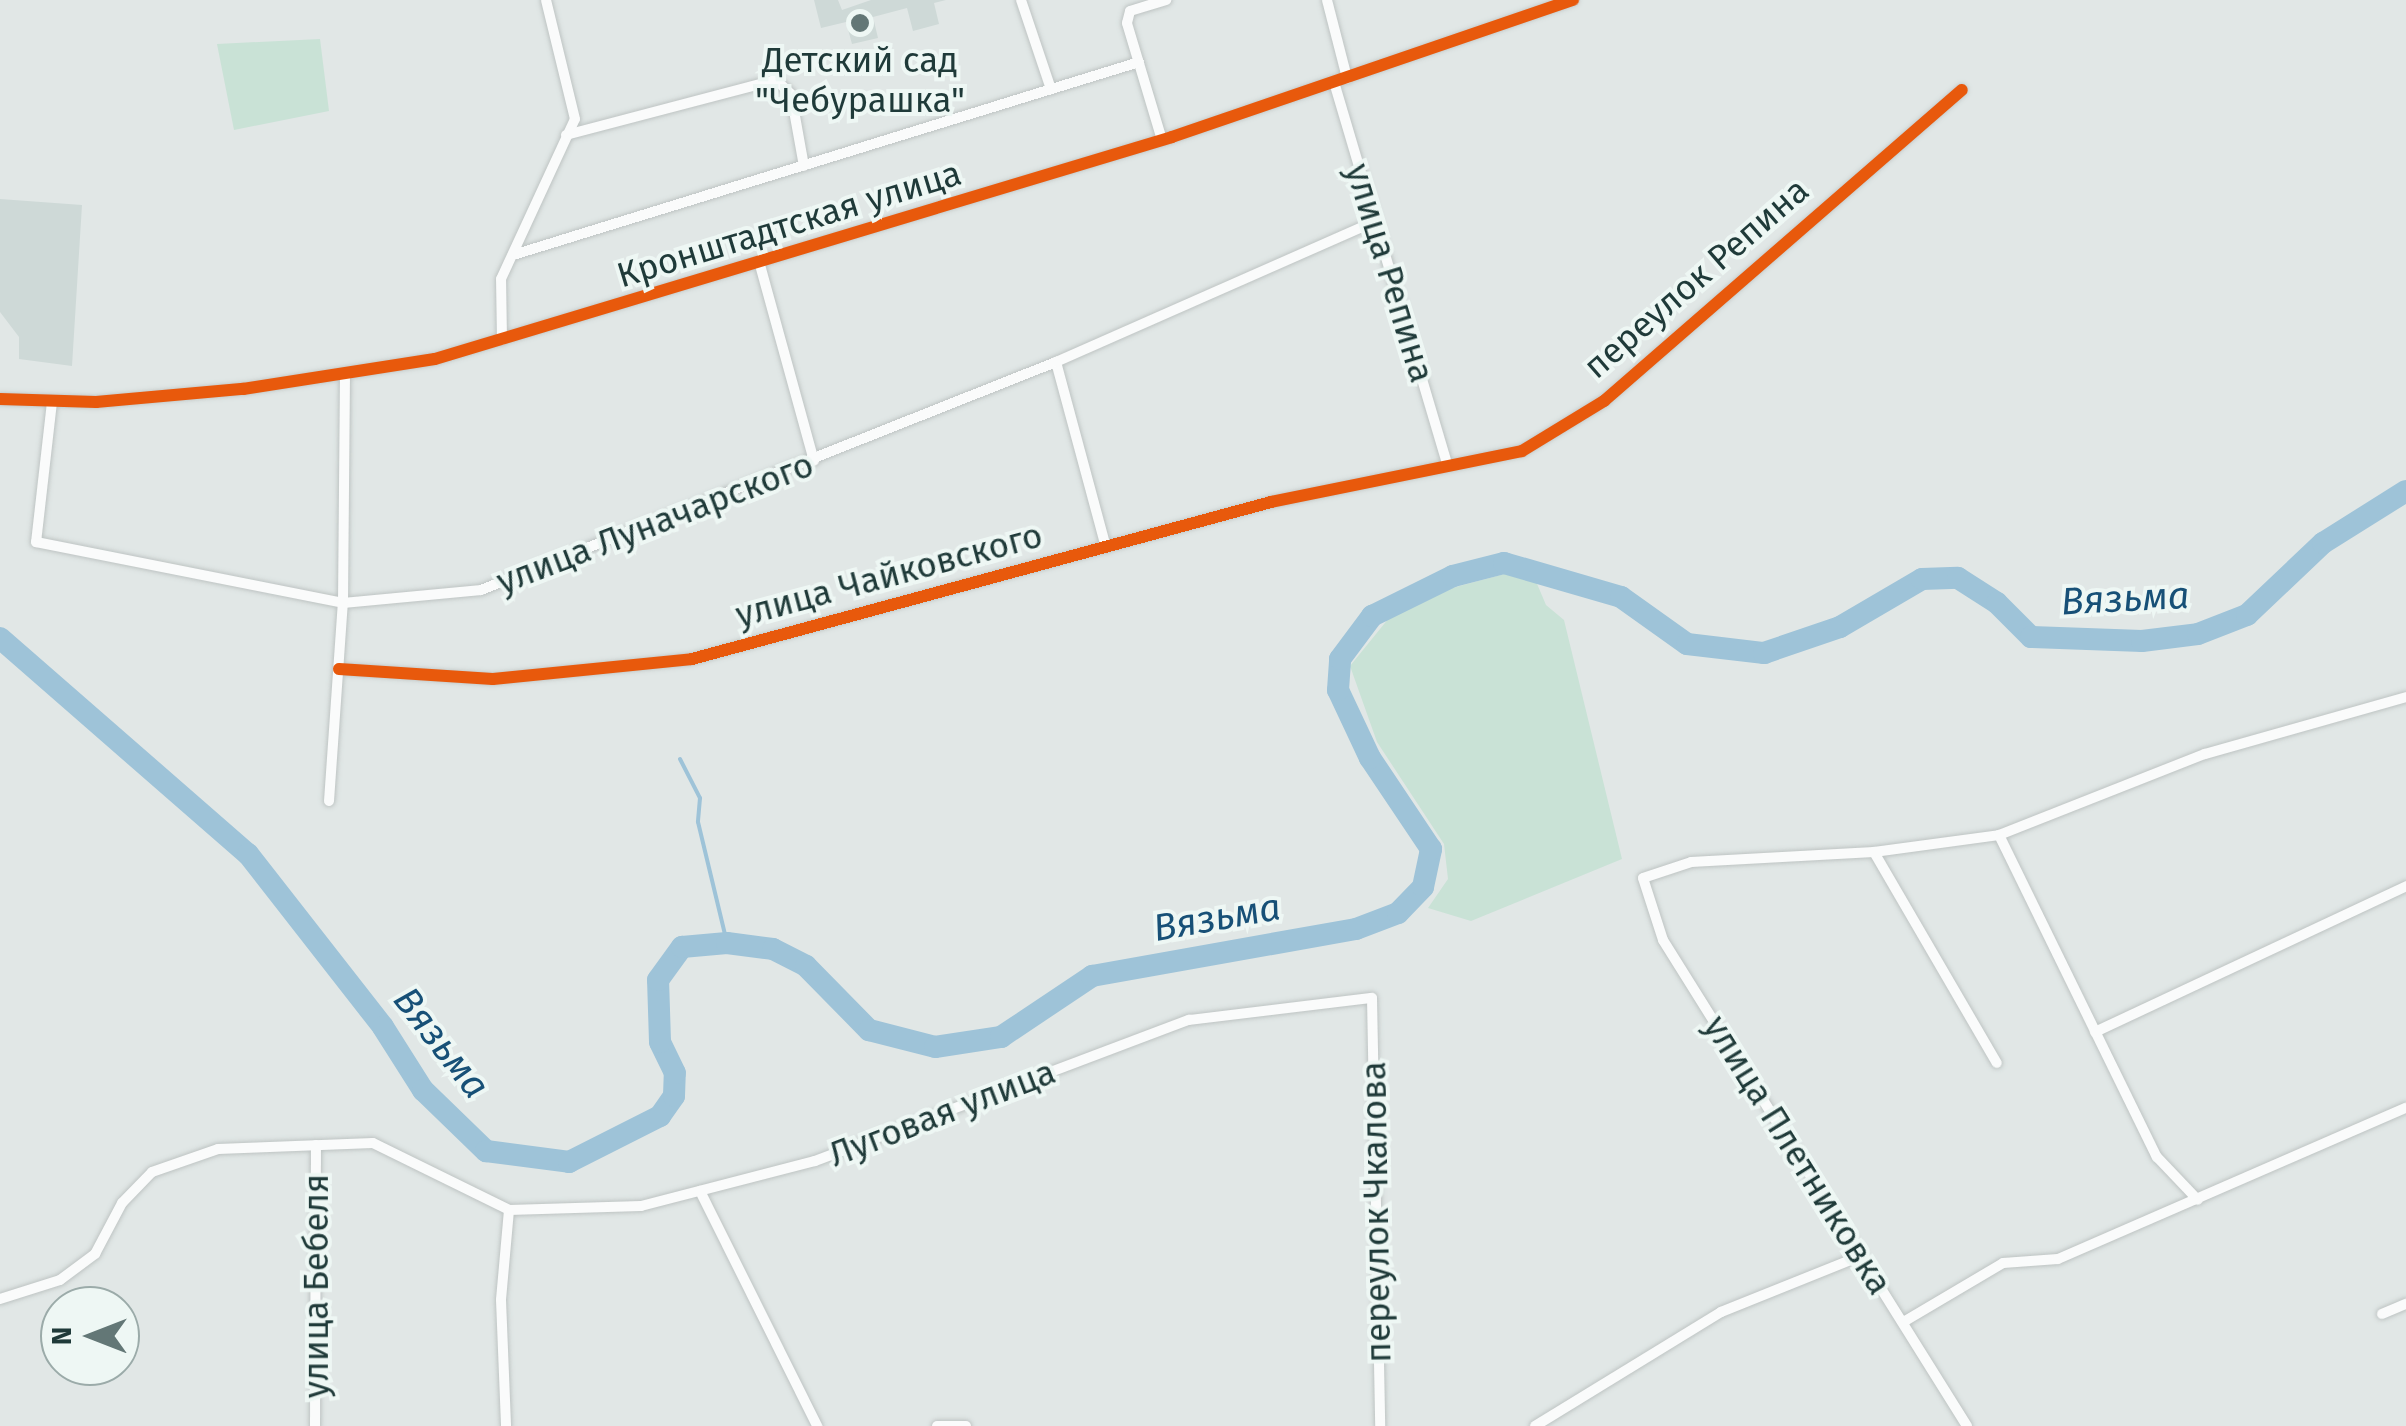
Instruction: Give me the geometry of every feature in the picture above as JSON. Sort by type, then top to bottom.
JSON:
[{"type":"street","points":[[502,340],[502,278],[576,119],[546,0]]},
{"type":"street","points":[[1021,0],[1050,89]]},
{"type":"street","points":[[1162,140],[1128,16],[1166,0]]},
{"type":"street","points":[[1327,0],[1347,78]]},
{"type":"street","name":"Кронштадтская улица","points":[[0,400],[52,402],[345,375],[502,340],[760,265],[1162,140],[1573,0]]},
{"type":"street","points":[[513,254],[1139,62]]},
{"type":"street","points":[[566,135],[776,80],[790,94],[804,166]]},
{"type":"street","name":"улица Репина","points":[[1334,82],[1447,464]]},
{"type":"street","name":"переулок Репина","points":[[1447,464],[1522,451],[1604,401],[1962,90]]},
{"type":"street","name":"улица Луначарского","points":[[52,402],[36,542],[343,603],[481,590],[1056,362],[1373,222]]},
{"type":"street","points":[[760,265],[814,461]]},
{"type":"street","points":[[1056,362],[1106,547]]},
{"type":"street","points":[[329,801],[343,603],[345,375]]},
{"type":"street","name":"улица Чайковского","points":[[338,669],[493,679],[692,659],[1106,547],[1447,464]]},
{"type":"street","points":[[1998,1064],[1874,852],[1998,835],[2205,754],[2406,696]]},
{"type":"street","points":[[1998,835],[2158,1157],[2198,1200]]},
{"type":"street","name":"улица Плетниковка","points":[[1874,852],[1691,862],[1643,878],[1663,940],[1858,1257],[1906,1321],[1967,1426]]},
{"type":"street","points":[[2094,1032],[2406,886]]},
{"type":"street","name":"Луговая улица","points":[[509,1210],[640,1206],[816,1161],[1188,1020],[1372,998]]},
{"type":"street","name":"переулок Чкалова","points":[[1372,998],[1380,1426]]},
{"type":"street","points":[[1906,1321],[2003,1263],[2058,1260],[2406,1108]]},
{"type":"street","points":[[0,1300],[60,1280],[94,1254],[122,1203],[152,1172],[218,1150],[373,1143],[509,1210],[501,1300],[506,1426]]},
{"type":"street","name":"улица Бебеля","points":[[315,1426],[316,1145]]},
{"type":"street","points":[[700,1191],[818,1426]]},
{"type":"street","points":[[1535,1426],[1721,1312],[1858,1257]]},
{"type":"street","points":[[2382,1314],[2406,1304]]},
{"type":"street","points":[[937,1426],[966,1426]]},
{"type":"shaded area","name":"Детский сад \"Чебурашка\"","points":[[814,0],[838,0],[842,10],[871,0],[946,0],[934,3],[939,24],[913,31],[907,8],[873,17],[878,38],[852,44],[846,22],[821,28]]},
{"type":"shaded area","points":[[0,199],[82,205],[72,366],[19,359],[19,337],[0,312]]},
{"type":"green space","points":[[320,39],[329,111],[234,130],[217,44]]},
{"type":"green space","points":[[1512,572],[1535,579],[1546,605],[1564,620],[1622,859],[1471,921],[1428,908],[1448,879],[1444,844],[1377,742],[1350,666],[1393,613],[1422,596]]},
{"type":"waterway","name":"Вязьма","points":[[0,638],[248,854],[383,1027],[423,1090],[486,1151],[569,1162],[660,1116],[674,1096],[675,1073],[660,1042],[658,980],[682,947],[727,943],[773,949],[806,966],[869,1030],[935,1047],[1001,1037],[1092,976],[1356,929],[1398,913],[1423,887],[1431,849],[1370,758],[1338,690],[1340,659],[1372,616],[1453,576],[1504,563],[1621,597],[1687,644],[1764,653],[1840,627],[1922,579],[1958,578],[1997,603],[2031,637],[2142,641],[2198,634],[2247,615],[2323,543],[2406,491]]},
{"type":"waterway","points":[[680,759],[700,798],[698,822],[727,943]]},
{"type":"cycle path","points":[[0,399],[96,402],[243,389],[435,359],[1172,137],[1573,0]]},
{"type":"cycle path","points":[[339,669],[493,679],[692,659],[1271,502],[1522,451],[1604,401],[1962,90]]},
{"type":"place","name":"Детский сад \"Чебурашка\"","points":[[860,23]]}]
